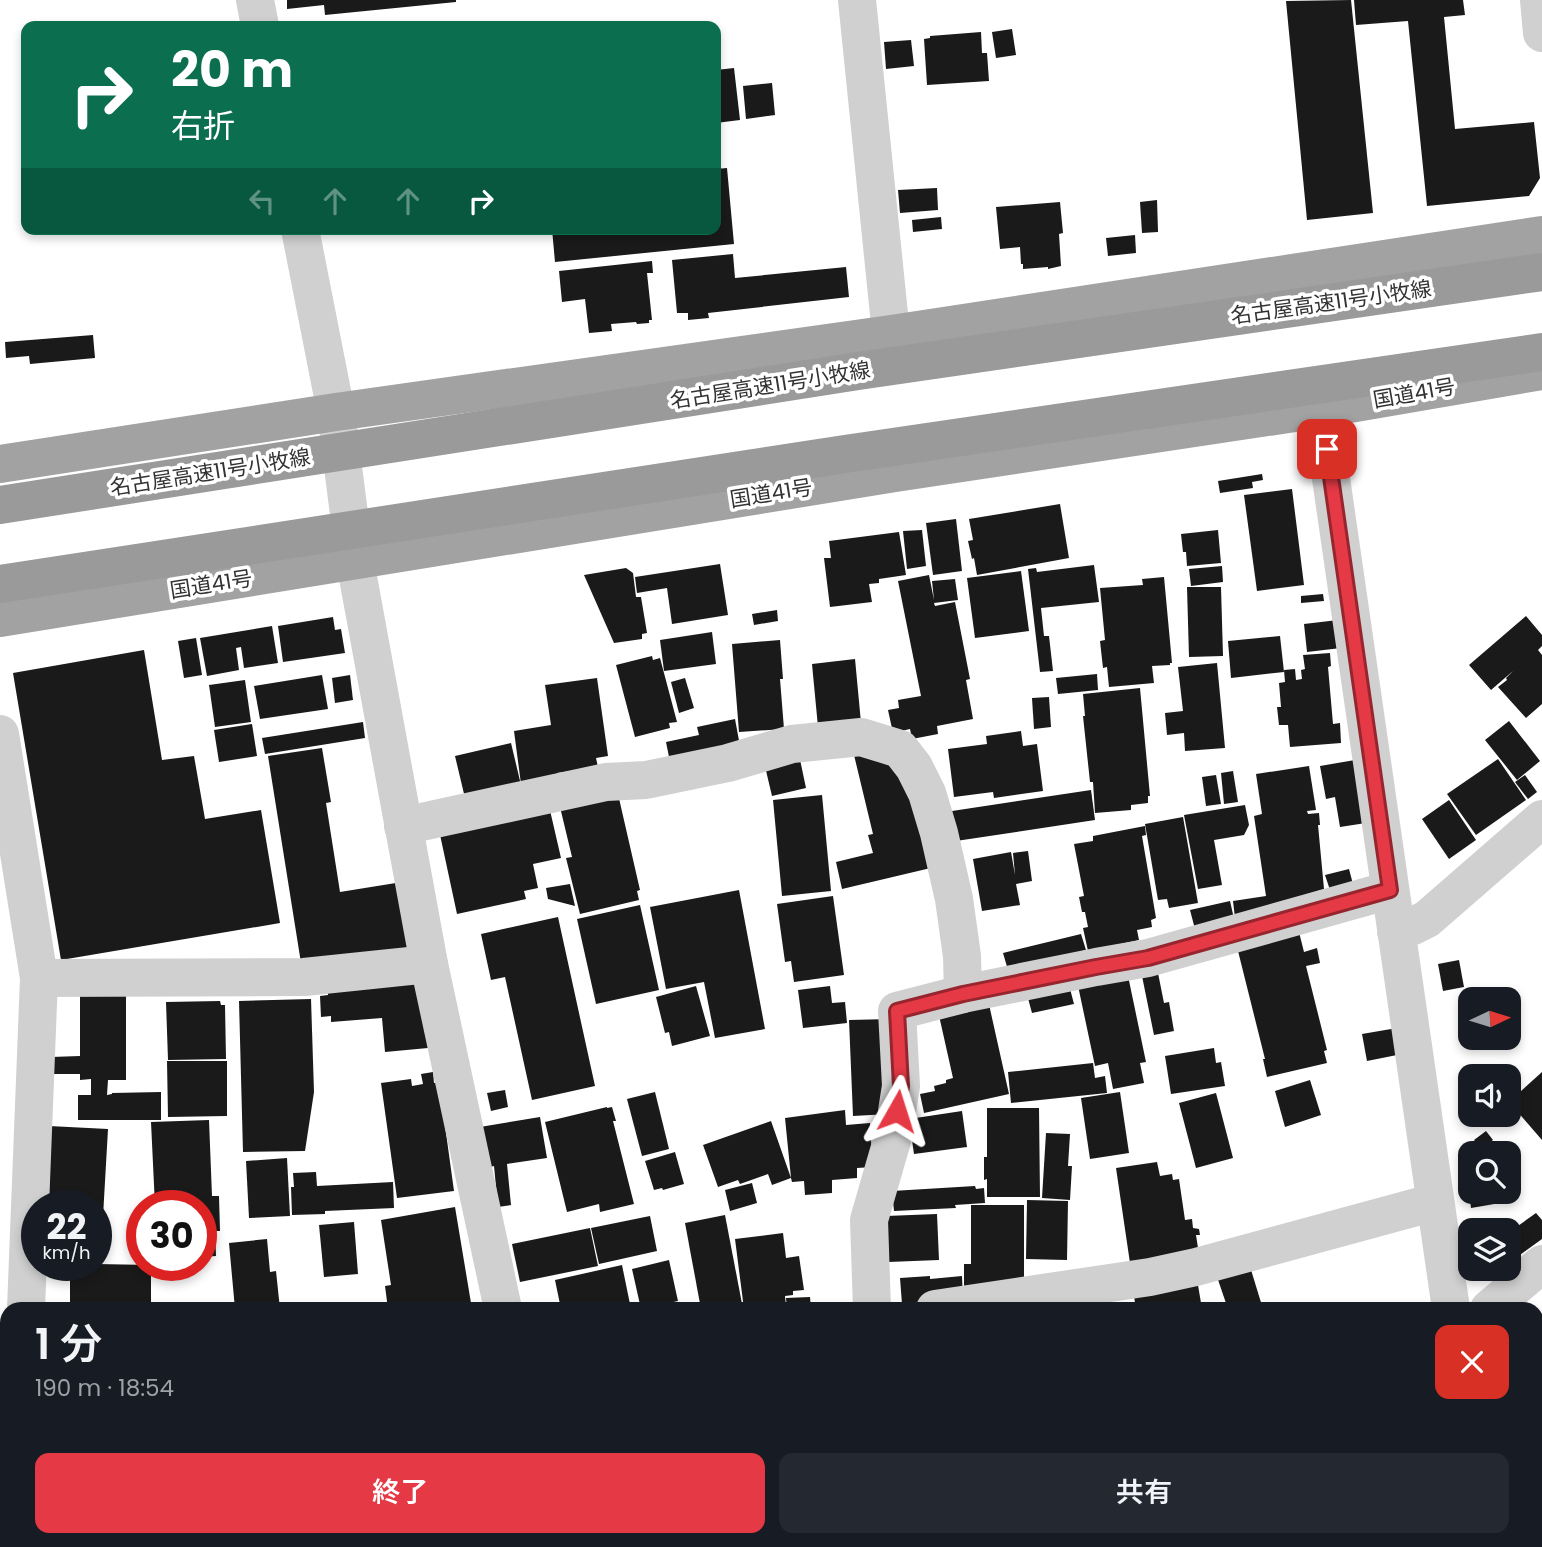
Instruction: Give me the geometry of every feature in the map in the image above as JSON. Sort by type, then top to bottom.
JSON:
[{"type":"highway","points":[[0,464],[336,412],[891,334],[1542,234]]},
{"type":"highway","name":"名古屋高速11号小牧線","points":[[0,505],[872,369],[1542,272]]},
{"type":"highway","points":[[0,584],[858,452],[1542,352]]},
{"type":"highway","name":"国道41号","points":[[0,618],[895,473],[1321,409],[1542,371]]},
{"type":"street","points":[[255,0],[259,21]]},
{"type":"street","points":[[857,0],[891,334]]},
{"type":"street","points":[[1539,0],[1542,33]]},
{"type":"street","points":[[301,235],[336,412],[355,561],[403,826],[429,964],[501,1302]]},
{"type":"street","points":[[1321,409],[1450,1302]]},
{"type":"street","points":[[0,734],[38,978],[17,1302]]},
{"type":"street","points":[[403,826],[606,782],[646,780],[714,766],[792,744],[861,737],[900,749],[914,767],[927,793],[954,899],[962,956],[963,994]]},
{"type":"street","points":[[1396,931],[1427,919],[1542,819]]},
{"type":"street","points":[[872,1302],[869,1220],[892,1137],[901,1086],[897,1011],[963,994],[1148,958],[1390,890]]},
{"type":"street","points":[[38,978],[303,978],[429,964]]},
{"type":"street","points":[[982,1302],[1150,1277],[1196,1267],[1435,1202]]},
{"type":"street","points":[[1497,1302],[1542,1264]]},
{"type":"building","points":[[287,0],[456,2],[325,15],[324,5],[287,9]]},
{"type":"building","points":[[1351,0],[1373,213],[1307,220],[1286,1]]},
{"type":"building","points":[[1354,0],[1463,0],[1465,15],[1444,17],[1455,129],[1534,122],[1540,178],[1529,196],[1427,206],[1408,21],[1356,25]]},
{"type":"building","points":[[1012,29],[1016,55],[996,58],[992,32]]},
{"type":"building","points":[[981,32],[982,53],[987,53],[989,81],[927,85],[924,39],[930,36]]},
{"type":"building","points":[[911,40],[914,66],[886,69],[884,42]]},
{"type":"building","points":[[734,68],[740,120],[721,122],[721,69]]},
{"type":"building","points":[[772,83],[775,115],[746,119],[743,86]]},
{"type":"building","points":[[727,168],[734,244],[555,262],[553,235],[721,235],[721,169]]},
{"type":"building","points":[[937,188],[938,210],[900,213],[898,190]]},
{"type":"building","points":[[1157,200],[1158,232],[1142,233],[1140,202]]},
{"type":"building","points":[[1060,202],[1063,233],[1059,234],[1061,266],[1023,269],[1020,247],[1000,249],[996,207]]},
{"type":"building","points":[[941,217],[942,229],[913,232],[912,220]]},
{"type":"building","points":[[1135,235],[1136,253],[1108,256],[1106,238]]},
{"type":"building","points":[[733,254],[735,278],[846,267],[849,297],[708,313],[709,318],[688,320],[688,313],[677,313],[672,260]]},
{"type":"building","points":[[652,261],[653,273],[647,273],[652,320],[649,320],[649,323],[611,324],[612,331],[589,333],[585,299],[562,302],[559,271]]},
{"type":"building","points":[[93,335],[95,358],[30,364],[29,356],[6,358],[5,342]]},
{"type":"building","points":[[1262,474],[1263,480],[1252,482],[1253,488],[1220,493],[1218,481]]},
{"type":"building","points":[[1292,489],[1304,585],[1257,591],[1244,495]]},
{"type":"building","points":[[1060,504],[1069,558],[977,575],[968,541],[973,540],[969,519]]},
{"type":"building","points":[[956,519],[962,571],[933,575],[926,523]]},
{"type":"building","points":[[922,530],[926,566],[907,569],[903,531]]},
{"type":"building","points":[[1218,530],[1221,563],[1187,566],[1181,534]]},
{"type":"building","points":[[899,532],[906,575],[879,579],[879,583],[869,584],[872,602],[830,607],[824,558],[831,558],[829,541]]},
{"type":"building","points":[[720,564],[728,615],[672,624],[667,588],[637,593],[635,577]]},
{"type":"building","points":[[1094,565],[1099,602],[1041,608],[1044,636],[1049,636],[1053,671],[1040,672],[1028,569],[1036,568],[1037,572]]},
{"type":"building","points":[[1222,566],[1223,582],[1191,586],[1189,569]]},
{"type":"building","points":[[626,568],[633,573],[636,597],[641,597],[647,633],[642,634],[642,639],[614,643],[584,575]]},
{"type":"building","points":[[1021,571],[1029,631],[975,638],[967,578]]},
{"type":"building","points":[[929,575],[934,600],[932,581],[955,579],[958,600],[934,603],[935,606],[955,602],[970,679],[966,680],[973,719],[937,726],[938,734],[912,739],[910,729],[893,733],[888,710],[899,708],[898,700],[921,696],[898,581]]},
{"type":"building","points":[[1164,577],[1172,663],[1152,666],[1154,683],[1109,687],[1107,667],[1103,668],[1100,641],[1105,640],[1100,588],[1143,585],[1142,579]]},
{"type":"building","points":[[1187,587],[1221,587],[1223,656],[1189,657]]},
{"type":"building","points":[[1323,594],[1324,601],[1301,603],[1301,596]]},
{"type":"building","points":[[777,610],[778,621],[754,625],[752,614]]},
{"type":"building","points":[[1526,616],[1542,635],[1542,646],[1538,650],[1542,655],[1542,704],[1526,718],[1498,687],[1513,671],[1491,690],[1469,665]]},
{"type":"building","points":[[333,617],[335,630],[341,629],[345,653],[283,662],[278,626]]},
{"type":"building","points":[[1338,620],[1341,648],[1307,652],[1304,624]]},
{"type":"building","points":[[272,626],[278,663],[244,668],[241,647],[236,648],[239,670],[207,676],[200,638]]},
{"type":"building","points":[[712,632],[716,664],[664,671],[660,640]]},
{"type":"building","points":[[1280,636],[1284,672],[1231,678],[1228,641]]},
{"type":"building","points":[[196,638],[202,675],[184,678],[178,641]]},
{"type":"building","points":[[780,640],[784,729],[739,732],[732,644]]},
{"type":"building","points":[[144,650],[162,760],[194,756],[205,819],[261,810],[280,923],[61,960],[13,673]]},
{"type":"building","points":[[1330,653],[1331,666],[1328,667],[1333,724],[1340,723],[1341,743],[1290,747],[1288,725],[1279,725],[1277,707],[1281,707],[1279,683],[1285,682],[1284,670],[1295,669],[1296,680],[1302,679],[1301,670],[1305,669],[1303,655]]},
{"type":"building","points":[[652,656],[653,660],[660,658],[677,722],[669,723],[670,728],[635,737],[616,665]]},
{"type":"building","points":[[855,659],[861,723],[818,727],[812,664]]},
{"type":"building","points":[[1217,663],[1225,748],[1185,751],[1184,733],[1167,735],[1165,713],[1183,711],[1178,667]]},
{"type":"building","points":[[1097,674],[1098,690],[1058,694],[1056,678]]},
{"type":"building","points":[[322,675],[328,709],[260,719],[254,686]]},
{"type":"building","points":[[350,675],[353,700],[335,703],[332,678]]},
{"type":"building","points":[[597,678],[608,756],[596,758],[598,767],[557,773],[558,778],[521,784],[514,731],[551,725],[545,685]]},
{"type":"building","points":[[685,678],[694,708],[679,713],[671,682]]},
{"type":"building","points":[[245,680],[251,722],[215,727],[209,685]]},
{"type":"building","points":[[1140,688],[1150,796],[1148,803],[1131,805],[1131,810],[1095,813],[1083,716],[1083,694]]},
{"type":"building","points":[[1049,697],[1051,727],[1034,729],[1032,698]]},
{"type":"building","points":[[735,719],[740,746],[670,762],[666,742],[699,735],[697,727]]},
{"type":"building","points":[[1509,721],[1540,761],[1517,780],[1485,740]]},
{"type":"building","points":[[363,722],[365,738],[265,754],[262,738]]},
{"type":"building","points":[[252,724],[257,756],[219,762],[214,730]]},
{"type":"building","points":[[1021,731],[1023,746],[1037,744],[1043,791],[994,798],[993,792],[954,797],[948,749],[987,744],[986,736]]},
{"type":"building","points":[[511,743],[521,785],[465,798],[455,756]]},
{"type":"building","points":[[322,748],[331,802],[326,803],[340,892],[402,882],[413,952],[301,963],[268,756]]},
{"type":"building","points":[[798,750],[806,788],[772,796],[763,758]]},
{"type":"building","points":[[895,754],[935,867],[842,889],[836,862],[873,853],[868,835],[873,834],[854,755]]},
{"type":"building","points":[[1498,759],[1526,800],[1476,835],[1447,794]]},
{"type":"building","points":[[1355,760],[1366,823],[1340,827],[1335,797],[1326,799],[1320,766]]},
{"type":"building","points":[[1309,766],[1316,810],[1307,811],[1308,814],[1319,813],[1324,889],[1235,918],[1233,901],[1266,896],[1254,816],[1262,814],[1256,774]]},
{"type":"building","points":[[1233,771],[1238,802],[1224,804],[1221,773]]},
{"type":"building","points":[[1216,775],[1221,804],[1206,806],[1202,777]]},
{"type":"building","points":[[1525,775],[1537,792],[1528,799],[1515,782]]},
{"type":"building","points":[[1091,790],[1095,820],[956,841],[952,811]]},
{"type":"building","points":[[618,794],[640,890],[637,891],[639,900],[580,914],[566,858],[572,857],[560,807]]},
{"type":"building","points":[[822,795],[831,891],[782,896],[773,800]]},
{"type":"building","points":[[1449,800],[1476,840],[1449,859],[1422,819]]},
{"type":"building","points":[[1245,805],[1249,825],[1244,835],[1214,840],[1222,885],[1198,889],[1184,815]]},
{"type":"building","points":[[549,806],[561,858],[533,864],[538,888],[524,891],[526,899],[457,914],[439,830]]},
{"type":"building","points":[[1183,817],[1198,903],[1169,908],[1167,899],[1158,900],[1145,824]]},
{"type":"building","points":[[1145,826],[1146,835],[1142,836],[1156,918],[1151,920],[1152,927],[1137,930],[1139,940],[1088,951],[1083,928],[1088,927],[1079,897],[1084,896],[1074,844],[1093,841],[1093,836]]},
{"type":"building","points":[[1028,851],[1032,881],[1016,884],[1020,905],[982,911],[973,859],[1011,852],[1015,875],[1013,853]]},
{"type":"building","points":[[1349,869],[1354,888],[1331,893],[1325,875]]},
{"type":"building","points":[[570,884],[575,906],[548,899],[546,888]]},
{"type":"building","points":[[739,890],[765,1029],[715,1038],[704,982],[666,989],[650,907]]},
{"type":"building","points":[[833,896],[844,975],[794,982],[791,961],[785,962],[777,904]]},
{"type":"building","points":[[1230,901],[1235,923],[1196,933],[1190,910]]},
{"type":"building","points":[[640,905],[659,990],[596,1004],[577,919]]},
{"type":"building","points":[[558,917],[595,1086],[532,1100],[505,977],[491,980],[481,934]]},
{"type":"building","points":[[1298,928],[1304,952],[1317,948],[1320,963],[1306,966],[1327,1050],[1324,1051],[1327,1063],[1267,1077],[1265,1059],[1236,943]]},
{"type":"building","points":[[1081,934],[1086,950],[1008,970],[1003,953]]},
{"type":"building","points":[[1459,960],[1464,987],[1443,991],[1438,964]]},
{"type":"building","points":[[1127,971],[1146,1062],[1140,1063],[1144,1083],[1113,1089],[1108,1063],[1095,1066],[1077,981]]},
{"type":"building","points":[[1158,973],[1164,1003],[1169,1002],[1174,1031],[1154,1035],[1142,976]]},
{"type":"building","points":[[422,981],[428,1048],[385,1052],[382,1018],[331,1022],[331,1016],[321,1017],[320,996],[328,995],[328,990]]},
{"type":"building","points":[[1068,981],[1074,1004],[1032,1013],[1026,991]]},
{"type":"building","points":[[696,986],[710,1036],[672,1046],[669,1032],[665,1033],[656,997]]},
{"type":"building","points":[[830,986],[832,1003],[845,1002],[847,1023],[803,1028],[798,990]]},
{"type":"building","points":[[80,993],[126,993],[126,1080],[108,1080],[107,1095],[161,1092],[161,1120],[78,1120],[78,1095],[91,1095],[91,1079],[80,1080],[80,1074],[51,1074],[51,1057],[80,1056]]},
{"type":"building","points":[[311,999],[314,1092],[305,1151],[243,1152],[239,1001]]},
{"type":"building","points":[[988,1000],[1009,1094],[924,1113],[920,1094],[935,1091],[934,1086],[953,1078],[938,1011]]},
{"type":"building","points":[[220,1001],[221,1005],[225,1005],[226,1059],[168,1060],[166,1002]]},
{"type":"building","points":[[890,1019],[889,1114],[853,1116],[849,1020]]},
{"type":"building","points":[[1397,1028],[1402,1054],[1367,1061],[1362,1034]]},
{"type":"building","points":[[1214,1048],[1216,1063],[1221,1062],[1225,1086],[1171,1094],[1165,1056]]},
{"type":"building","points":[[167,1061],[227,1061],[227,1116],[168,1117]]},
{"type":"building","points":[[1093,1063],[1095,1078],[1105,1076],[1107,1093],[1011,1103],[1008,1072]]},
{"type":"building","points":[[433,1072],[434,1083],[439,1082],[454,1191],[397,1198],[381,1083],[411,1079],[412,1086],[423,1084],[421,1074]]},
{"type":"building","points":[[1542,1072],[1542,1140],[1521,1116],[1521,1091]]},
{"type":"building","points":[[1310,1080],[1321,1115],[1285,1127],[1275,1091]]},
{"type":"building","points":[[505,1090],[508,1107],[491,1111],[487,1093]]},
{"type":"building","points":[[655,1092],[669,1149],[642,1156],[627,1099]]},
{"type":"building","points":[[1120,1092],[1129,1153],[1090,1159],[1081,1098]]},
{"type":"building","points":[[1216,1093],[1233,1158],[1196,1168],[1179,1103]]},
{"type":"building","points":[[612,1107],[616,1121],[613,1121],[634,1204],[600,1212],[599,1204],[567,1212],[545,1122]]},
{"type":"building","points":[[987,1108],[1039,1108],[1040,1197],[987,1197],[984,1157],[987,1157]]},
{"type":"building","points":[[845,1110],[846,1125],[870,1123],[873,1167],[857,1168],[857,1178],[832,1180],[832,1193],[805,1195],[804,1181],[792,1182],[785,1118]]},
{"type":"building","points":[[962,1111],[967,1147],[914,1154],[909,1119]]},
{"type":"building","points":[[540,1117],[547,1158],[507,1164],[511,1205],[498,1207],[494,1166],[487,1168],[480,1127]]},
{"type":"building","points":[[209,1120],[212,1190],[154,1190],[151,1122]]},
{"type":"building","points":[[771,1121],[791,1178],[772,1185],[768,1174],[740,1184],[738,1180],[718,1187],[703,1145]]},
{"type":"building","points":[[49,1126],[108,1129],[105,1190],[46,1190]]},
{"type":"building","points":[[1486,1131],[1493,1140],[1475,1141]]},
{"type":"building","points":[[1046,1133],[1070,1134],[1070,1200],[1042,1198]]},
{"type":"building","points":[[675,1152],[684,1184],[654,1190],[645,1161]]},
{"type":"building","points":[[287,1158],[290,1216],[249,1218],[246,1161]]},
{"type":"building","points":[[1157,1162],[1160,1176],[1172,1174],[1173,1180],[1179,1179],[1185,1220],[1192,1219],[1193,1228],[1199,1229],[1200,1235],[1196,1235],[1198,1248],[1130,1263],[1116,1168]]},
{"type":"building","points":[[316,1172],[317,1186],[393,1182],[394,1208],[292,1215],[293,1173]]},
{"type":"building","points":[[752,1183],[757,1203],[730,1211],[725,1190]]},
{"type":"building","points":[[975,1186],[976,1189],[984,1188],[985,1203],[955,1205],[956,1208],[894,1211],[892,1191]]},
{"type":"building","points":[[217,1196],[219,1196],[220,1231],[217,1231]]},
{"type":"building","points":[[1027,1200],[1068,1201],[1067,1260],[1026,1259]]},
{"type":"building","points":[[1470,1204],[1494,1204],[1471,1208]]},
{"type":"building","points":[[971,1205],[1024,1205],[1024,1288],[964,1292],[964,1264],[971,1264]]},
{"type":"building","points":[[455,1207],[471,1302],[387,1302],[385,1286],[391,1285],[381,1220]]},
{"type":"building","points":[[1536,1213],[1542,1220],[1542,1239],[1521,1254],[1521,1224]]},
{"type":"building","points":[[937,1214],[939,1260],[888,1262],[886,1216]]},
{"type":"building","points":[[725,1215],[742,1302],[700,1302],[685,1223]]},
{"type":"building","points":[[650,1216],[657,1251],[599,1264],[591,1228]]},
{"type":"building","points":[[354,1222],[358,1274],[324,1277],[319,1225]]},
{"type":"building","points":[[590,1228],[598,1266],[520,1282],[512,1244]]},
{"type":"building","points":[[783,1233],[786,1258],[799,1256],[804,1290],[793,1291],[793,1295],[785,1296],[786,1302],[743,1302],[735,1239]]},
{"type":"building","points":[[267,1239],[270,1272],[276,1271],[279,1302],[234,1302],[229,1243]]},
{"type":"building","points":[[669,1260],[678,1301],[639,1302],[632,1269]]},
{"type":"building","points":[[1248,1260],[1261,1302],[1226,1302],[1215,1271]]},
{"type":"building","points":[[112,1264],[126,1265],[126,1281],[151,1281],[151,1302],[70,1302],[70,1281],[112,1281]]},
{"type":"building","points":[[622,1265],[630,1302],[560,1302],[555,1280]]},
{"type":"building","points":[[962,1276],[963,1299],[902,1302],[900,1278]]},
{"type":"building","points":[[1197,1279],[1201,1302],[1135,1302],[1133,1290]]},
{"type":"building","points":[[810,1297],[810,1302],[786,1302],[786,1298]]},
{"type":"route","points":[[897,1111],[901,1086],[897,1011],[963,994],[1148,958],[1390,890],[1327,449]]}]
